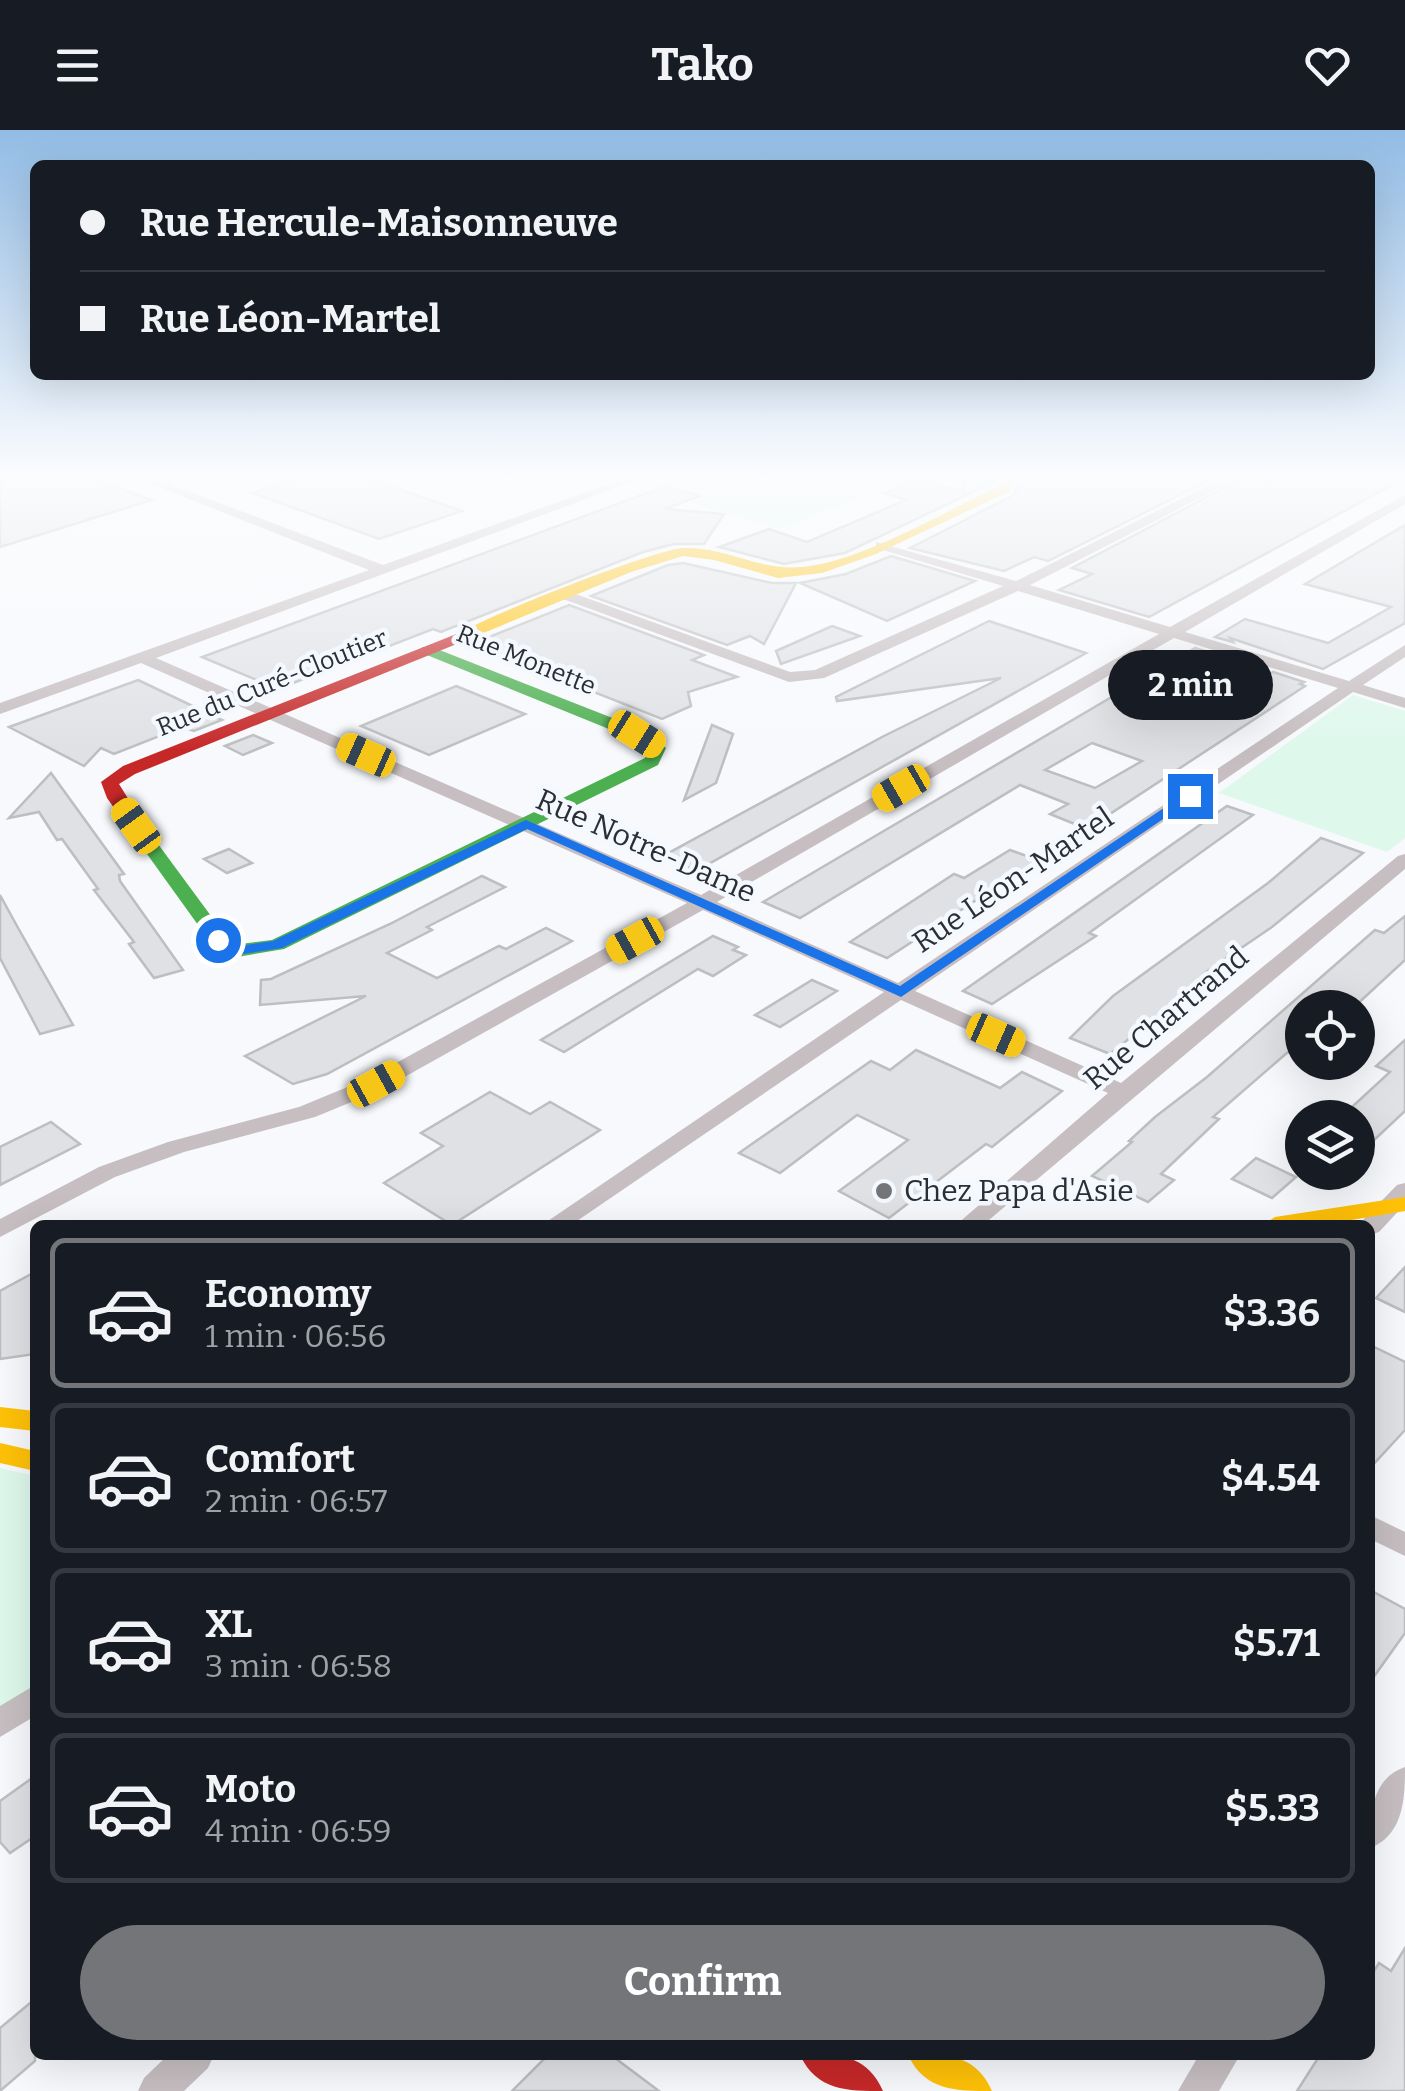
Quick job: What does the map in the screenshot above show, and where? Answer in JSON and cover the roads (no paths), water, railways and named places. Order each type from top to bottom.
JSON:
[{"type":"street","points":[[373,567],[382,570]]},
{"type":"street","points":[[0,709],[392,567]]},
{"type":"street","name":"Rue du Curé-Cloutier","points":[[526,824],[277,945],[237,951],[218,940],[116,798],[110,782],[129,770],[638,567]]},
{"type":"street","name":"Rue du Curé-Cloutier","points":[[753,567],[791,574],[829,567]]},
{"type":"street","points":[[951,567],[1405,703]]},
{"type":"street","points":[[568,596],[789,677],[803,678],[830,671],[1053,567]]},
{"type":"street","points":[[0,1230],[108,1172],[176,1147],[307,1112],[376,1084],[700,904],[1286,567]]},
{"type":"street","name":"Rue Monette","points":[[427,650],[637,734],[658,748],[652,761],[526,824]]},
{"type":"street","name":"Rue Léon-Martel","points":[[561,1220],[1405,650]]},
{"type":"street","name":"Rue Notre-Dame","points":[[142,658],[526,824],[1122,1092]]},
{"type":"street","name":"Rue Chartrand","points":[[974,1220],[1122,1092],[1405,860]]},
{"type":"street","points":[[1300,1220],[1400,1200]]},
{"type":"street","points":[[1375,1222],[1400,1200]]},
{"type":"street","points":[[0,1417],[30,1420]]},
{"type":"street","points":[[0,1452],[30,1461]]},
{"type":"street","points":[[1375,1529],[1405,1545]]},
{"type":"street","points":[[0,1724],[30,1702]]},
{"type":"street","points":[[1375,1825],[1405,1780]]},
{"type":"street","points":[[157,2091],[190,2060]]},
{"type":"street","points":[[825,2060],[864,2091]]},
{"type":"street","points":[[933,2060],[973,2091]]},
{"type":"street","points":[[1197,2091],[1218,2060]]},
{"type":"place","name":"Chez Papa d'Asie","points":[[884,1191]]}]
